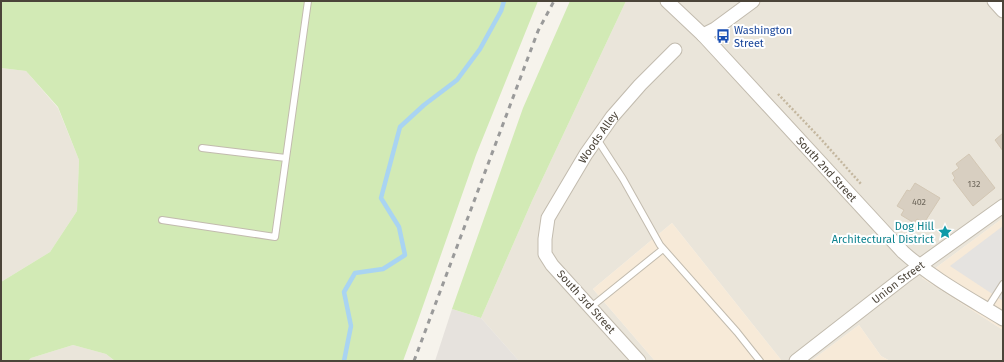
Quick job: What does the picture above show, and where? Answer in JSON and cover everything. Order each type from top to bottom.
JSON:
[{"type":"street","name":"South 2nd Street","points":[[667,1],[703,35],[903,252],[937,279],[1003,319]]},
{"type":"street","points":[[703,35],[715,29],[753,1]]},
{"type":"street","points":[[994,1],[1003,11]]},
{"type":"street","name":"Woods Alley","points":[[545,239],[548,218],[612,117],[640,84],[675,50]]},
{"type":"street","name":"Union Street","points":[[796,361],[1003,206]]},
{"type":"street","name":"South 3rd Street","points":[[545,239],[545,254],[552,265],[639,361]]},
{"type":"lane","points":[[162,220],[275,237],[308,1]]},
{"type":"lane","points":[[597,139],[623,179],[663,249],[737,332],[760,361]]},
{"type":"lane","points":[[202,148],[286,158]]},
{"type":"lane","points":[[590,307],[663,249]]},
{"type":"lane","points":[[987,309],[1003,284]]},
{"type":"path","points":[[777,93],[861,184]]},
{"type":"shaded area","points":[[626,1],[1003,1],[1003,218],[922,278],[1003,330],[1003,361],[890,361],[881,356],[859,325],[811,361],[782,361],[672,223],[593,289],[655,361],[519,361],[481,318],[532,201]]},
{"type":"shaded area","points":[[1,68],[26,71],[58,108],[79,160],[77,211],[50,252],[1,282]]},
{"type":"shaded area","points":[[1003,218],[1003,330],[922,278]]},
{"type":"shaded area","points":[[672,223],[782,361],[655,361],[593,289]]},
{"type":"shaded area","points":[[1003,226],[1003,301],[950,266]]},
{"type":"shaded area","points":[[452,309],[481,318],[519,361],[435,361]]},
{"type":"shaded area","points":[[859,325],[881,356],[890,361],[811,361]]},
{"type":"shaded area","points":[[73,345],[106,354],[115,361],[28,361],[31,358]]},
{"type":"green space","points":[[1,1],[538,1],[476,155],[403,361],[115,361],[106,354],[73,345],[31,358],[28,361],[1,361],[1,282],[50,252],[77,211],[79,160],[58,107],[26,71],[1,68]]},
{"type":"green space","points":[[570,1],[626,1],[532,201],[481,318],[452,309],[523,108]]},
{"type":"building","points":[[1003,133],[1003,151],[995,140]]},
{"type":"building","points":[[969,154],[995,188],[973,206],[953,180],[955,178],[952,173],[959,168],[956,164]]},
{"type":"building","points":[[915,183],[940,198],[924,223],[917,219],[914,223],[901,215],[904,210],[897,206],[907,190],[910,191]]},
{"type":"waterway","points":[[344,361],[351,326],[344,292],[355,273],[383,269],[405,255],[399,227],[381,198],[400,127],[424,105],[457,80],[480,49],[501,11],[504,1]]},
{"type":"railway","points":[[414,361],[538,31],[554,1]]},
{"type":"place","name":"Washington Street","points":[[723,36]]},
{"type":"place","name":"Dog Hill Architectural District","points":[[945,232]]}]
